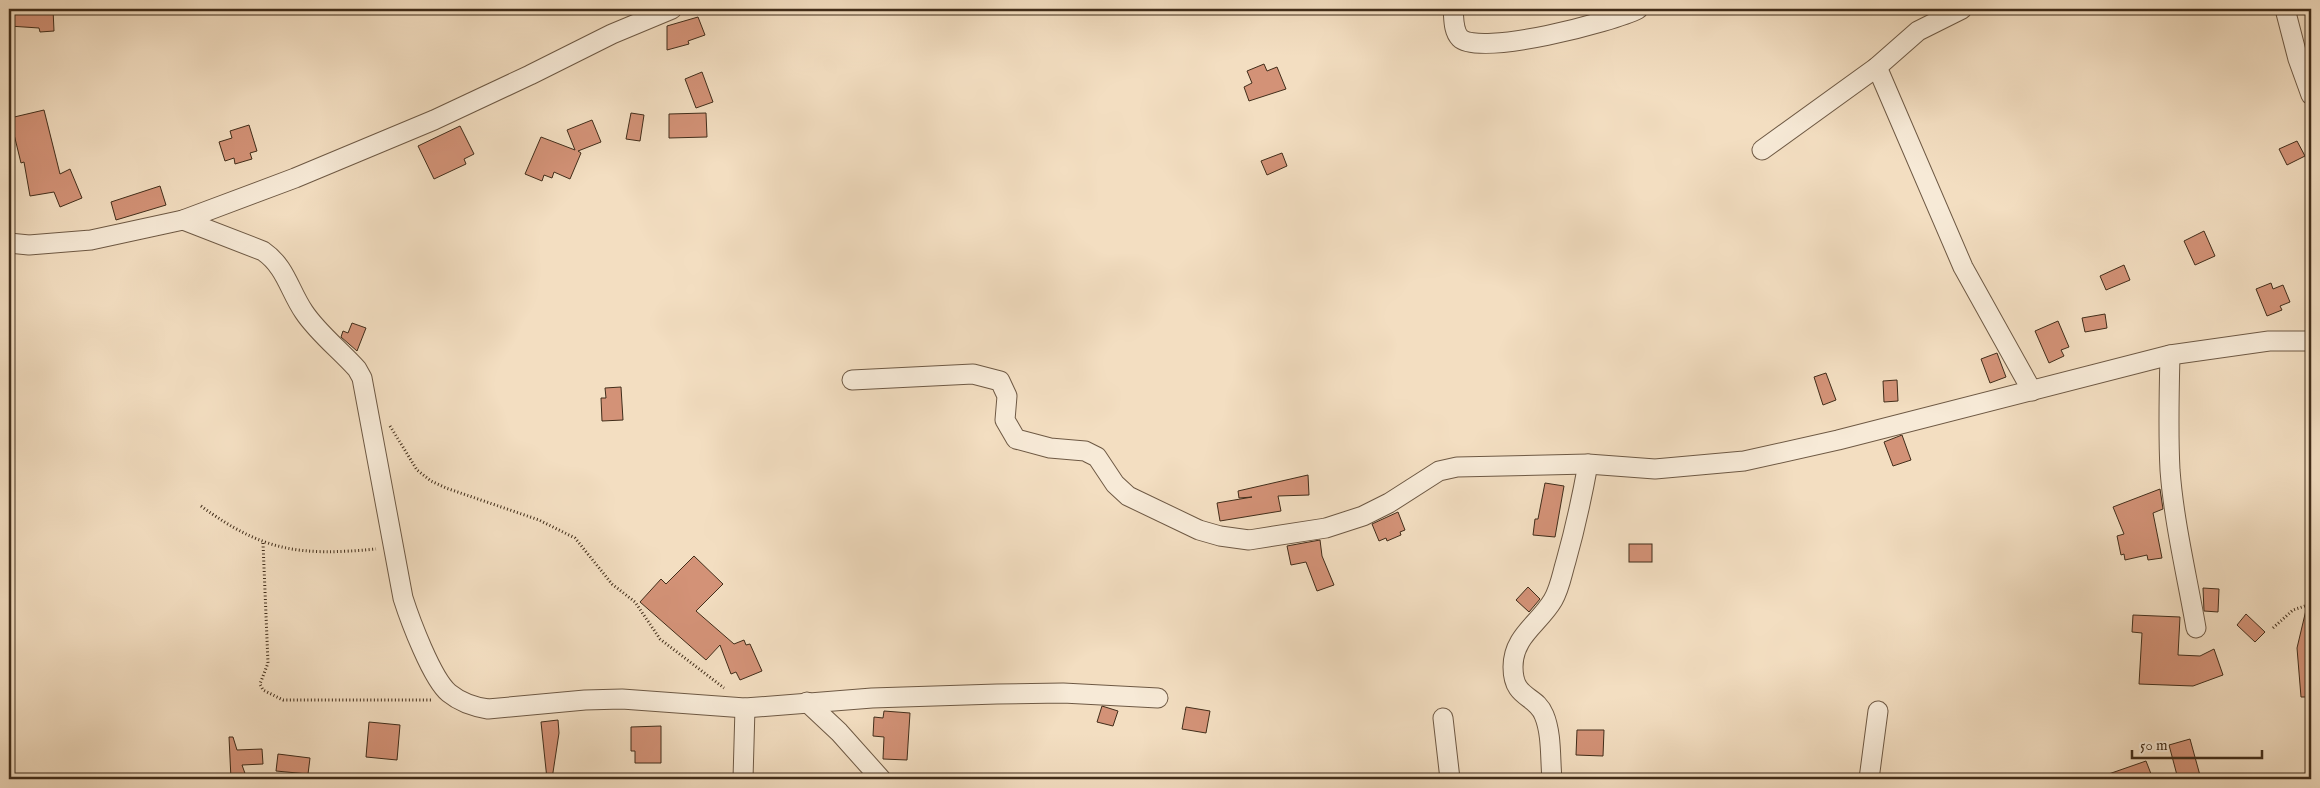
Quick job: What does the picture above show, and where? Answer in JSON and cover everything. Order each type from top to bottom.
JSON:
[{"type":"street","points":[[9,243],[29,245],[91,240],[184,220],[296,178],[434,120],[612,34],[672,9]]},
{"type":"street","points":[[1453,9],[1456,31],[1461,39],[1473,44],[1548,36],[1598,24],[1638,9]]},
{"type":"street","points":[[1762,150],[1877,67],[1918,32],[1962,9]]},
{"type":"street","points":[[2285,9],[2298,59],[2311,95]]},
{"type":"street","points":[[1877,67],[1963,267],[2032,390]]},
{"type":"street","points":[[184,220],[264,250],[275,259],[286,276],[303,311],[357,370],[362,378],[403,598],[414,632],[444,686],[448,692],[460,700],[488,709],[585,700],[622,699],[745,708],[807,702],[1007,694],[1062,693],[1158,698]]},
{"type":"street","points":[[852,380],[973,374],[1000,380],[1007,396],[1004,420],[1016,439],[1050,448],[1085,451],[1097,457],[1115,484],[1128,496],[1200,530],[1220,536],[1249,540],[1326,528],[1363,516],[1389,503],[1439,471],[1457,467],[1588,464],[1655,469],[1744,461],[1838,440],[2170,355],[2269,341],[2311,341]]},
{"type":"street","points":[[2170,355],[2168,421],[2170,471],[2175,517],[2196,628]]},
{"type":"street","points":[[1552,779],[1544,714],[1517,687],[1513,679],[1513,664],[1519,640],[1539,619],[1553,600],[1559,585],[1580,509],[1588,464]]},
{"type":"street","points":[[807,702],[839,732],[881,779]]},
{"type":"street","points":[[743,779],[745,708]]},
{"type":"street","points":[[1868,779],[1878,711]]},
{"type":"street","points":[[1443,718],[1450,779]]},
{"type":"path","points":[[386,419],[417,470],[432,481],[446,488],[539,520],[575,538],[612,584],[635,602],[660,639],[712,678],[745,708]]},
{"type":"path","points":[[201,506],[227,525],[263,543],[298,552],[343,552],[394,548]]},
{"type":"path","points":[[263,543],[268,663],[260,684],[263,690],[283,700],[460,700]]},
{"type":"path","points":[[2273,628],[2293,610],[2311,604]]},
{"type":"building","points":[[9,9],[53,9],[54,31],[40,32],[39,28],[9,26]]},
{"type":"building","points":[[698,17],[705,35],[688,41],[689,44],[667,50],[667,26]]},
{"type":"building","points":[[1264,64],[1267,71],[1277,67],[1286,89],[1249,101],[1244,87],[1252,83],[1247,71]]},
{"type":"building","points":[[702,72],[713,102],[696,108],[685,79]]},
{"type":"building","points":[[44,110],[60,174],[70,169],[82,198],[60,207],[54,192],[30,196],[24,162],[21,163],[10,118]]},
{"type":"building","points":[[631,113],[644,115],[640,141],[626,139]]},
{"type":"building","points":[[706,113],[707,137],[669,138],[669,114]]},
{"type":"building","points":[[592,120],[601,142],[578,151],[581,153],[570,179],[554,172],[552,178],[544,175],[542,181],[525,174],[541,137],[575,150],[567,130]]},
{"type":"building","points":[[249,125],[257,151],[250,153],[252,159],[235,164],[234,158],[225,161],[219,142],[232,138],[230,131]]},
{"type":"building","points":[[460,126],[474,154],[464,159],[466,164],[434,179],[418,146]]},
{"type":"building","points":[[2297,141],[2305,156],[2287,165],[2279,149]]},
{"type":"building","points":[[1282,153],[1287,166],[1267,175],[1261,161]]},
{"type":"building","points":[[160,186],[166,205],[116,220],[111,202]]},
{"type":"building","points":[[2204,231],[2215,256],[2195,265],[2184,241]]},
{"type":"building","points":[[2124,265],[2130,280],[2106,290],[2100,276]]},
{"type":"building","points":[[2271,283],[2273,289],[2283,285],[2290,302],[2280,306],[2282,310],[2267,316],[2256,289]]},
{"type":"building","points":[[2105,314],[2107,328],[2085,332],[2082,318]]},
{"type":"building","points":[[2058,321],[2069,347],[2061,350],[2064,356],[2049,363],[2035,331]]},
{"type":"building","points":[[352,323],[366,328],[357,351],[341,337],[343,331],[348,333]]},
{"type":"building","points":[[1997,353],[2006,377],[1990,383],[1981,359]]},
{"type":"building","points":[[1826,373],[1836,400],[1823,405],[1814,377]]},
{"type":"building","points":[[1897,380],[1898,401],[1884,402],[1883,381]]},
{"type":"building","points":[[621,387],[623,420],[602,421],[601,398],[606,398],[605,388]]},
{"type":"building","points":[[1902,435],[1911,460],[1893,466],[1884,442]]},
{"type":"building","points":[[1308,475],[1309,495],[1278,496],[1281,511],[1220,521],[1217,503],[1252,497],[1239,498],[1238,491]]},
{"type":"building","points":[[1545,483],[1564,486],[1555,537],[1533,535],[1535,519],[1538,519]]},
{"type":"building","points":[[2160,489],[2163,509],[2153,513],[2162,558],[2148,560],[2147,555],[2125,560],[2124,554],[2121,555],[2117,536],[2124,534],[2113,507]]},
{"type":"building","points":[[1398,512],[1405,530],[1400,532],[1401,535],[1387,541],[1386,538],[1379,541],[1372,524]]},
{"type":"building","points":[[1320,540],[1322,556],[1334,585],[1317,591],[1306,562],[1291,565],[1287,546]]},
{"type":"building","points":[[1629,544],[1652,544],[1652,562],[1629,562]]},
{"type":"building","points":[[694,556],[723,584],[696,611],[734,644],[744,640],[746,645],[750,644],[762,671],[740,680],[736,672],[731,674],[720,645],[706,660],[640,602],[661,579],[666,584]]},
{"type":"building","points":[[1528,587],[1540,599],[1529,612],[1516,600]]},
{"type":"building","points":[[2203,588],[2219,589],[2218,612],[2204,611]]},
{"type":"building","points":[[2306,610],[2311,610],[2311,697],[2301,697],[2297,648]]},
{"type":"building","points":[[2246,614],[2265,632],[2255,642],[2237,625]]},
{"type":"building","points":[[2133,615],[2180,617],[2178,655],[2200,656],[2214,649],[2223,675],[2193,686],[2139,684],[2142,633],[2132,632]]},
{"type":"building","points":[[1102,706],[1118,711],[1113,726],[1097,722]]},
{"type":"building","points":[[1186,707],[1210,711],[1206,733],[1182,729]]},
{"type":"building","points":[[884,711],[910,713],[907,760],[883,759],[884,737],[873,736],[874,717],[883,718]]},
{"type":"building","points":[[558,720],[559,733],[552,779],[547,779],[541,722]]},
{"type":"building","points":[[369,722],[400,725],[397,760],[366,757]]},
{"type":"building","points":[[661,726],[661,763],[635,763],[635,751],[631,751],[631,727]]},
{"type":"building","points":[[1577,730],[1604,730],[1603,756],[1576,755]]},
{"type":"building","points":[[229,737],[233,737],[237,750],[262,749],[263,764],[242,765],[247,779],[231,779]]},
{"type":"building","points":[[2190,739],[2201,779],[2178,779],[2169,745]]},
{"type":"building","points":[[278,754],[310,758],[308,774],[276,771]]},
{"type":"building","points":[[2146,761],[2153,779],[2100,779],[2100,777]]}]
